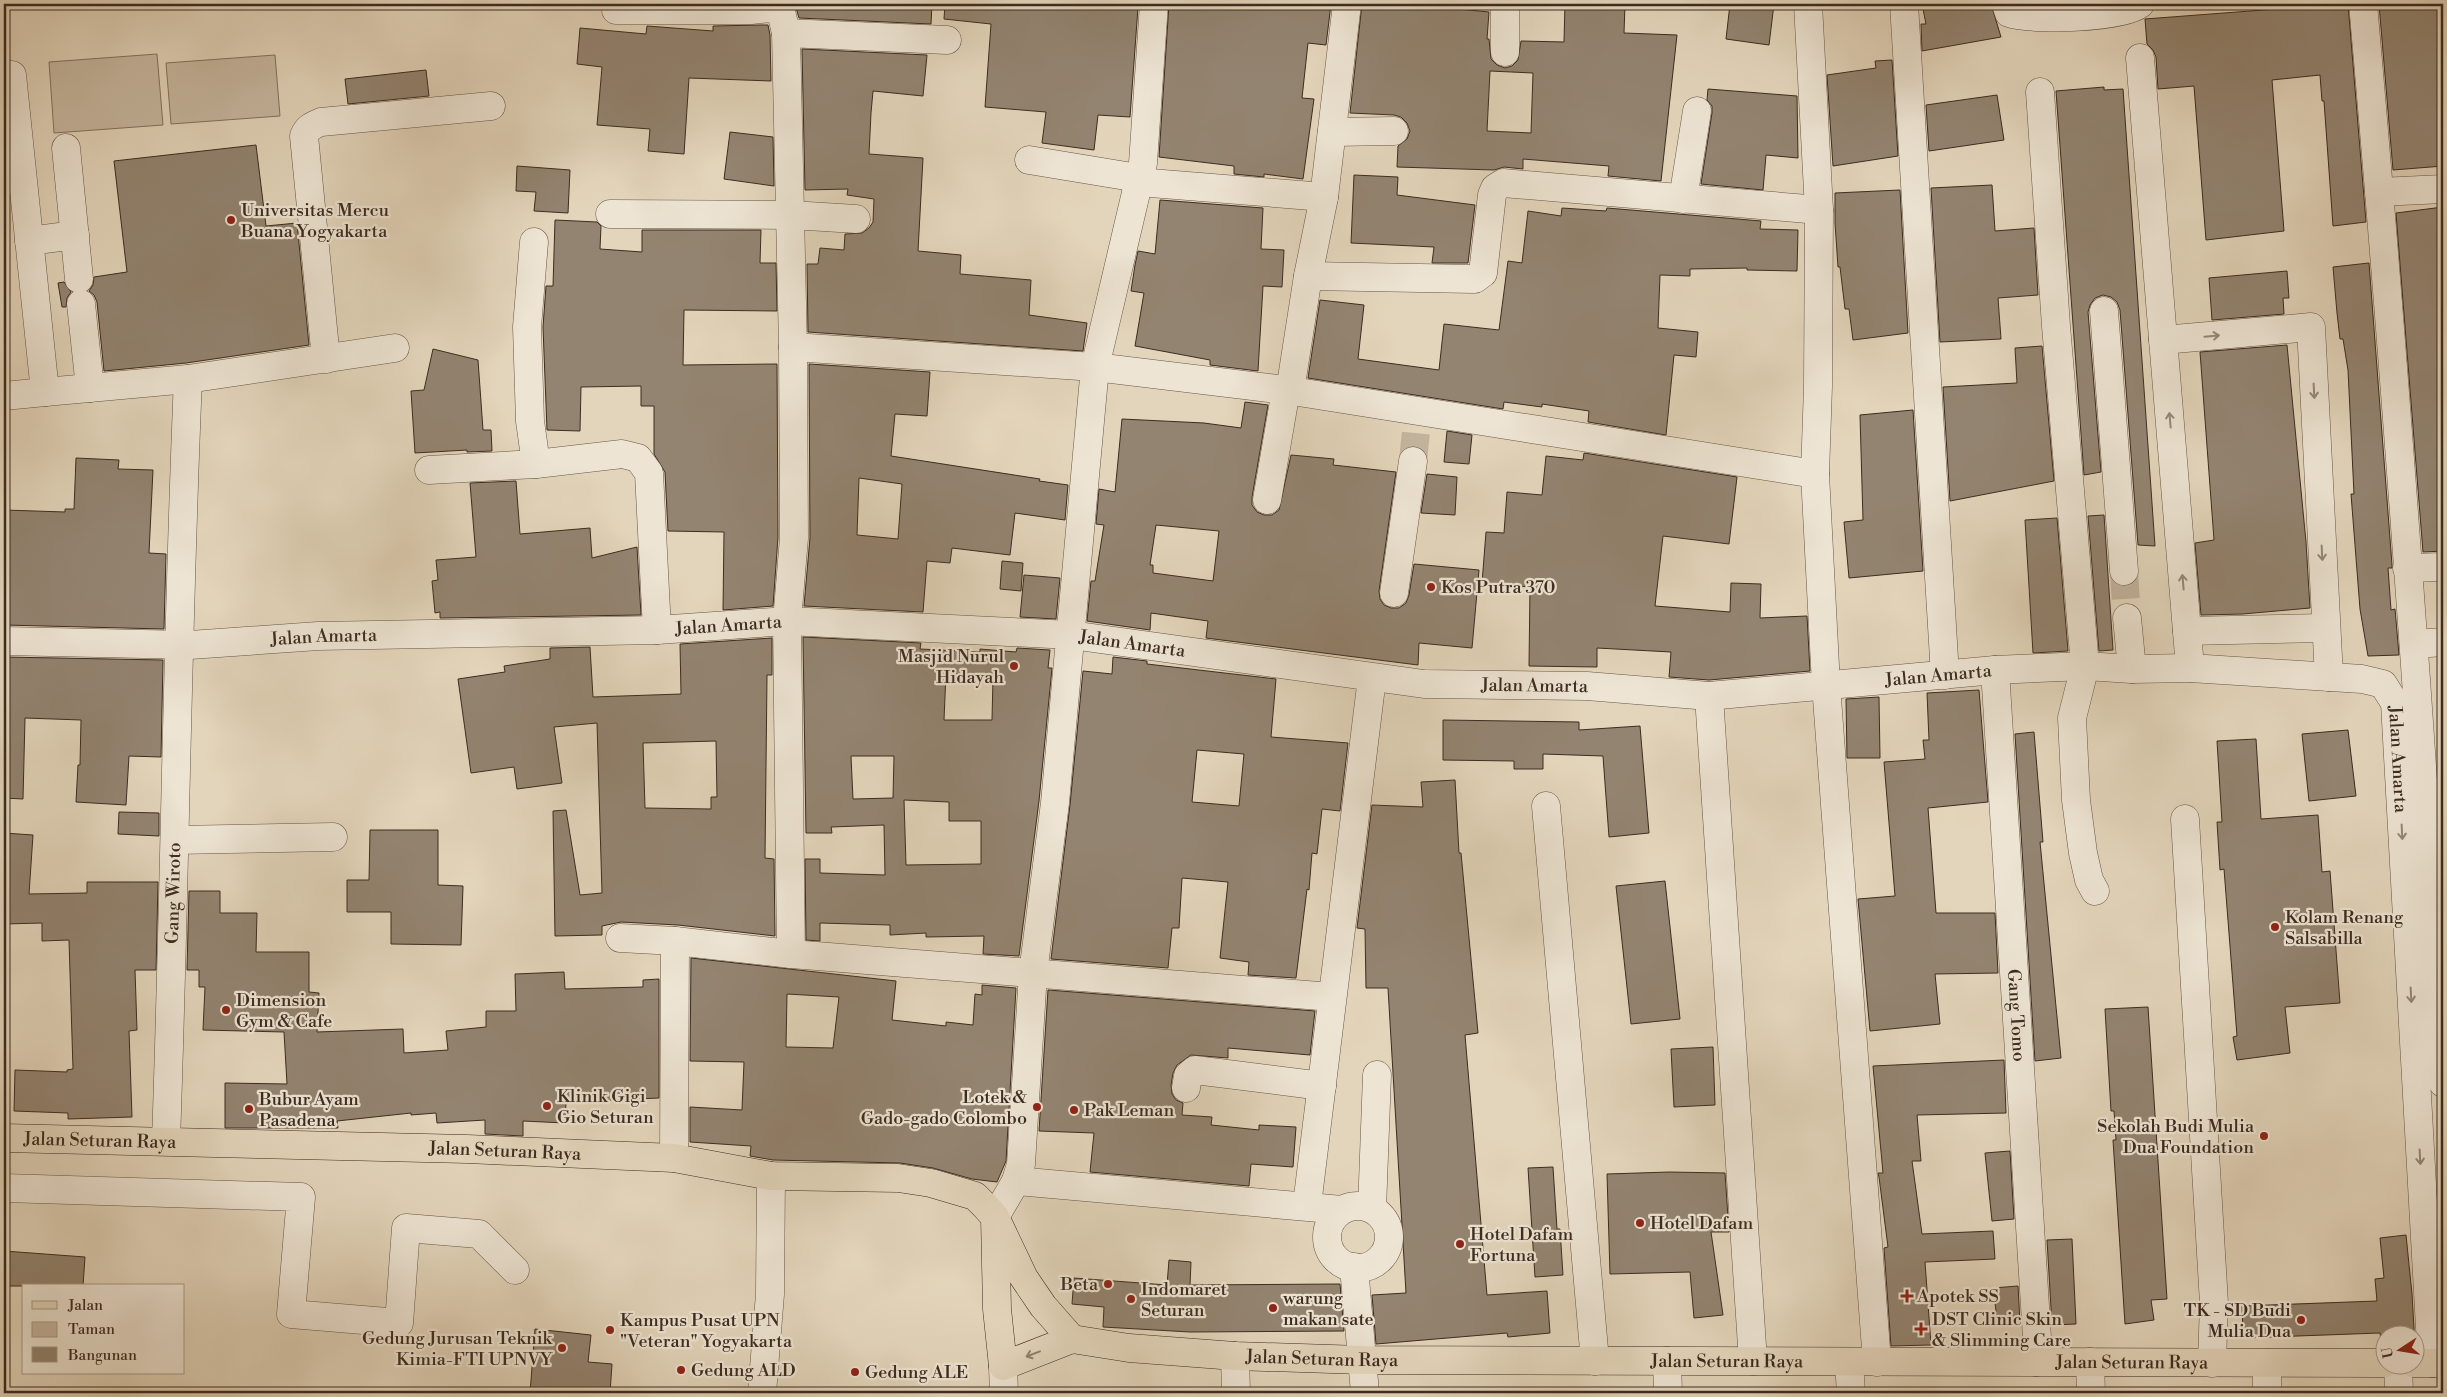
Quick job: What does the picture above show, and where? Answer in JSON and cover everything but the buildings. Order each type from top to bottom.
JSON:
[{"type":"main road","name":"Jalan Seturan Raya","points":[[4,1138],[467,1149],[674,1158],[771,1176],[898,1178],[931,1183],[975,1196],[995,1217],[1024,1278],[1072,1339],[1130,1348],[1235,1356],[1362,1360],[2374,1363]]},
{"type":"main road","points":[[995,1217],[997,1309],[1003,1366],[1072,1339]]},
{"type":"street","points":[[995,1217],[1016,1181],[1021,1164],[1033,972],[1055,803],[1095,367],[1143,163],[1154,4]]},
{"type":"street","points":[[1267,500],[1324,197],[1347,4]]},
{"type":"street","points":[[1505,4],[1505,52]]},
{"type":"street","points":[[1808,4],[1819,210],[1818,386],[1815,474],[1826,686],[1877,1362]]},
{"type":"street","points":[[1904,4],[1945,675]]},
{"type":"street","points":[[2006,4],[2009,13],[2027,17],[2094,16],[2140,4]]},
{"type":"street","points":[[2363,4],[2380,192],[2407,568],[2415,644],[2443,1083]]},
{"type":"street","points":[[616,10],[752,10],[947,40]]},
{"type":"street","points":[[782,15],[791,215],[793,347],[794,538],[787,621],[791,954]]},
{"type":"street","points":[[2140,58],[2190,668]]},
{"type":"street","points":[[12,75],[45,392]]},
{"type":"street","points":[[2040,92],[2056,326],[2084,666],[2072,718],[2076,800],[2087,871],[2095,891]]},
{"type":"street","points":[[326,359],[304,136],[306,131],[312,125],[321,122],[491,106]]},
{"type":"street","points":[[1683,199],[1697,112]]},
{"type":"street","points":[[1332,132],[1394,131]]},
{"type":"street","points":[[66,148],[90,388]]},
{"type":"street","points":[[1029,160],[1126,176],[1138,182],[1324,197]]},
{"type":"street","points":[[1308,276],[1474,279],[1483,273],[1494,188],[1503,183],[1819,210]]},
{"type":"street","points":[[2380,192],[2443,189]]},
{"type":"street","points":[[610,214],[791,215],[856,219]]},
{"type":"street","points":[[29,241],[74,236]]},
{"type":"street","points":[[534,242],[527,327],[530,421],[536,464]]},
{"type":"street","points":[[2104,311],[2124,571]]},
{"type":"street","points":[[2163,340],[2311,327],[2330,677]]},
{"type":"street","points":[[793,347],[1095,367],[1288,390],[1815,474]]},
{"type":"street","points":[[4,396],[188,379],[395,348]]},
{"type":"street","name":"Gang Wiroto","points":[[166,1141],[175,840],[178,645],[188,379]]},
{"type":"street","points":[[429,470],[536,464],[622,454],[638,458],[649,473],[657,630]]},
{"type":"street","points":[[1394,593],[1413,460]]},
{"type":"street","points":[[2407,568],[2443,567]]},
{"type":"street","points":[[2128,618],[2132,669]]},
{"type":"street","name":"Jalan Amarta","points":[[4,641],[178,645],[318,636],[657,630],[787,621],[1071,635],[1424,684],[1587,686],[1709,696],[1995,670],[2084,666],[2132,669],[2190,668],[2362,679],[2383,684],[2395,703],[2430,1363]]},
{"type":"street","points":[[2188,631],[2326,628]]},
{"type":"street","points":[[2415,644],[2443,642]]},
{"type":"street","name":"Gang Tomo","points":[[1995,670],[2036,1362]]},
{"type":"street","points":[[1307,1205],[1372,678]]},
{"type":"street","points":[[1709,696],[1753,1361]]},
{"type":"street","points":[[1546,806],[1595,1361]]},
{"type":"street","points":[[2185,819],[2214,1303],[2212,1363]]},
{"type":"street","points":[[175,840],[333,837]]},
{"type":"street","points":[[620,938],[675,941],[791,954],[1332,997]]},
{"type":"street","points":[[674,1158],[675,941]]},
{"type":"street","points":[[1186,1088],[1188,1076],[1196,1070],[1322,1086]]},
{"type":"street","points":[[1372,1210],[1377,1075]]},
{"type":"street","points":[[762,1393],[770,1294],[769,1206],[771,1176]]},
{"type":"street","points":[[1016,1181],[1307,1205],[1342,1210]]},
{"type":"street","points":[[4,1188],[301,1197],[291,1314],[399,1323],[406,1228],[479,1234],[515,1270]]},
{"type":"street","points":[[1352,1206],[1362,1206],[1381,1216],[1386,1225],[1387,1246],[1382,1256],[1374,1263],[1364,1267],[1354,1267],[1337,1259],[1328,1243],[1330,1224],[1342,1210],[1352,1206]]},
{"type":"street","points":[[1354,1267],[1365,1393]]},
{"type":"street","points":[[1235,1356],[1236,1393]]},
{"type":"street","points":[[1667,1361],[1668,1393]]},
{"type":"street","points":[[1849,1362],[1851,1393]]},
{"type":"street","points":[[2090,1362],[2091,1393]]},
{"type":"street","points":[[2267,1363],[2267,1393]]},
{"type":"street","points":[[1003,1366],[1004,1393]]},
{"type":"street","points":[[2398,1374],[2399,1393]]},
{"type":"green space","points":[[157,54],[163,125],[54,133],[49,62]]},
{"type":"green space","points":[[275,55],[280,116],[171,124],[166,63]]},
{"type":"tunnel","points":[[1413,461],[1418,411]]},
{"type":"tunnel","points":[[2124,571],[2127,618]]},
{"type":"place","name":"Universitas Mercu Buana Yogyakarta","points":[[231,220]]},
{"type":"place","name":"Kos Putra 370","points":[[1431,587]]},
{"type":"place","name":"Masjid Nurul Hidayah","points":[[1014,666]]},
{"type":"place","name":"Kolam Renang Salsabilla","points":[[2275,927]]},
{"type":"place","name":"Dimension Gym & Cafe","points":[[226,1010]]},
{"type":"place","name":"Klinik Gigi Gio Seturan","points":[[547,1106]]},
{"type":"place","name":"Lotek & Gado-gado Colombo","points":[[1037,1107]]},
{"type":"place","name":"Bubur Ayam Pasadena","points":[[249,1109]]},
{"type":"place","name":"Pak Leman","points":[[1074,1110]]},
{"type":"place","name":"Sekolah Budi Mulia Dua Foundation","points":[[2264,1136]]},
{"type":"place","name":"Hotel Dafam","points":[[1640,1223]]},
{"type":"place","name":"Hotel Dafam Fortuna","points":[[1460,1244]]},
{"type":"place","name":"Beta","points":[[1108,1284]]},
{"type":"place","name":"Apotek SS","points":[[1907,1296]]},
{"type":"place","name":"Indomaret Seturan","points":[[1131,1299]]},
{"type":"place","name":"warung makan sate","points":[[1273,1308]]},
{"type":"place","name":"TK - SD Budi Mulia Dua","points":[[2301,1320]]},
{"type":"place","name":"DST Clinic Skin & Slimming Care","points":[[1921,1329]]},
{"type":"place","name":"Kampus Pusat UPN \"Veteran\" Yogyakarta","points":[[610,1330]]},
{"type":"place","name":"Gedung Jurusan Teknik Kimia-FTI UPNVY","points":[[562,1348]]},
{"type":"place","name":"Gedung ALD","points":[[681,1370]]},
{"type":"place","name":"Gedung ALE","points":[[855,1372]]}]
